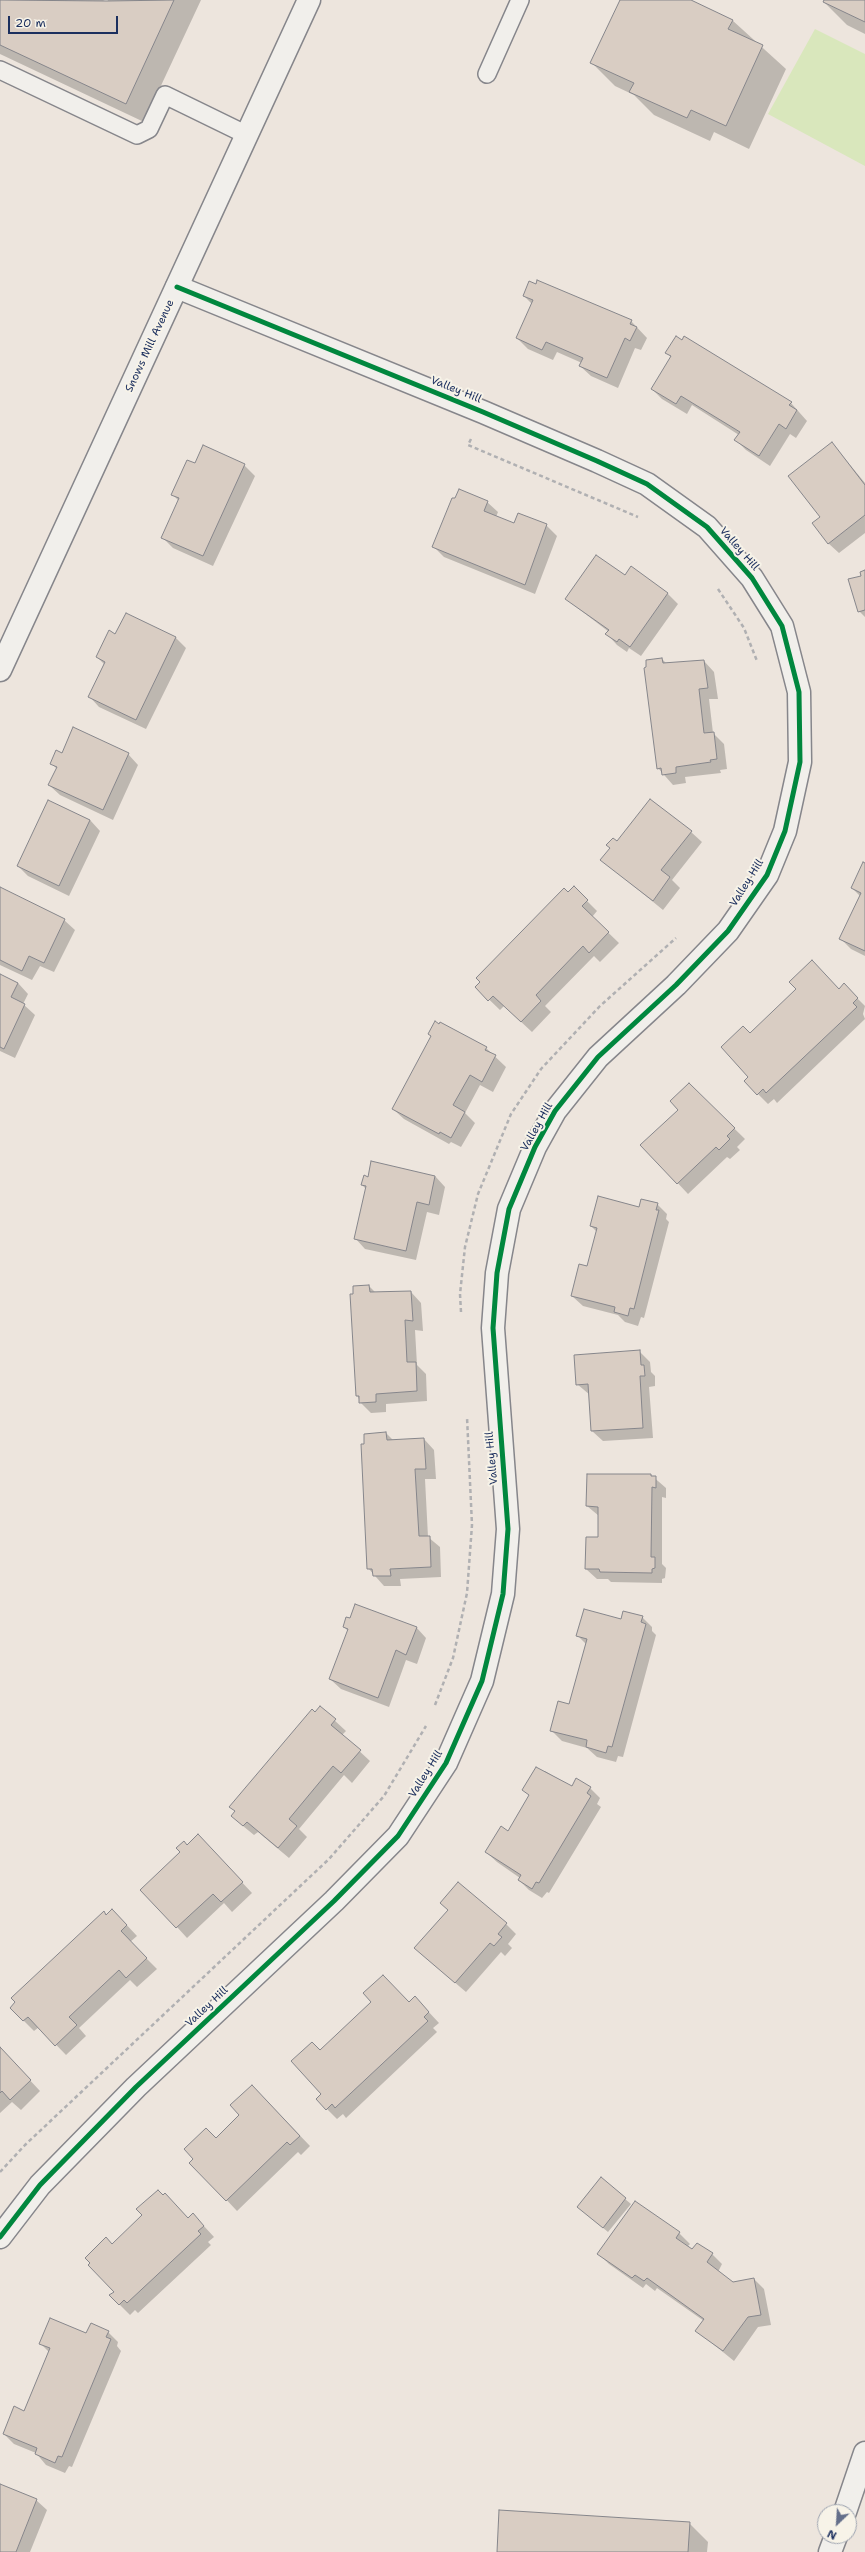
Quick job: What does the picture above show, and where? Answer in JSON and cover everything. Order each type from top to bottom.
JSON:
[{"type":"street","name":"Snows Mill Avenue","points":[[0,670],[309,0]]},
{"type":"street","name":"Valley Hill","points":[[0,2237],[40,2185],[136,2087],[334,1901],[398,1836],[446,1763],[482,1681],[503,1594],[508,1528],[493,1328],[497,1273],[509,1209],[535,1147],[555,1111],[598,1058],[676,985],[728,931],[767,875],[785,831],[800,762],[799,692],[782,626],[752,578],[707,527],[647,484],[597,461],[483,412],[177,287]]},
{"type":"street","points":[[848,2504],[865,2453]]},
{"type":"lane","points":[[487,74],[520,0]]},
{"type":"lane","points":[[0,70],[137,135],[148,129],[165,95],[247,135]]},
{"type":"green space","points":[[815,29],[865,54],[865,166],[768,114]]},
{"type":"building","points":[[0,0],[174,0],[126,104],[0,45]]},
{"type":"building","points":[[620,0],[691,0],[733,20],[728,29],[763,45],[726,126],[691,110],[687,118],[629,92],[634,83],[590,63]]},
{"type":"building","points":[[824,0],[865,0],[865,22],[823,2]]},
{"type":"building","points":[[537,280],[632,320],[630,324],[637,327],[630,341],[625,338],[607,378],[579,366],[583,358],[546,342],[542,350],[516,338],[533,300],[523,296],[529,281],[536,284]]},
{"type":"building","points":[[676,336],[682,340],[684,336],[792,402],[789,405],[797,410],[786,429],[779,424],[759,456],[734,440],[740,432],[681,396],[676,404],[651,389],[671,356],[665,353]]},
{"type":"building","points":[[832,442],[865,485],[865,515],[828,544],[812,523],[820,517],[788,476]]},
{"type":"building","points":[[203,445],[245,464],[203,556],[161,538],[179,498],[171,495],[187,460],[195,463]]},
{"type":"building","points":[[459,489],[488,501],[484,511],[514,523],[518,513],[547,524],[525,585],[432,547],[452,498],[455,498]]},
{"type":"building","points":[[596,555],[625,575],[631,566],[668,593],[630,647],[619,639],[617,642],[605,634],[609,630],[565,599]]},
{"type":"building","points":[[865,570],[865,610],[858,612],[848,579],[861,576],[860,572]]},
{"type":"building","points":[[126,613],[176,637],[136,720],[88,697],[105,662],[96,657],[109,630],[115,634]]},
{"type":"building","points":[[662,658],[663,663],[704,660],[708,688],[699,689],[704,733],[714,732],[717,759],[710,760],[711,762],[676,767],[676,773],[662,775],[661,768],[657,769],[644,668],[646,667],[646,660]]},
{"type":"building","points":[[73,727],[129,753],[103,810],[48,785],[57,767],[50,764],[56,750],[62,753]]},
{"type":"building","points":[[650,799],[692,831],[661,870],[670,877],[653,901],[600,860],[610,848],[606,845],[613,838],[617,841]]},
{"type":"building","points":[[48,800],[90,820],[59,886],[17,866]]},
{"type":"building","points":[[863,862],[865,863],[865,951],[839,939],[861,893],[851,888]]},
{"type":"building","points":[[574,886],[588,900],[582,906],[609,932],[589,953],[583,946],[536,995],[541,1001],[521,1022],[493,996],[488,1001],[475,987],[480,982],[476,978],[564,888],[568,892]]},
{"type":"building","points":[[0,887],[65,919],[44,963],[29,956],[22,971],[0,960]]},
{"type":"building","points":[[812,960],[839,989],[844,983],[858,998],[853,1003],[857,1007],[766,1093],[763,1089],[757,1095],[744,1081],[748,1077],[721,1047],[743,1026],[750,1033],[796,989],[789,982]]},
{"type":"building","points":[[0,974],[18,983],[11,997],[25,1004],[4,1049],[0,1047]]},
{"type":"building","points":[[435,1021],[439,1024],[440,1022],[487,1047],[485,1050],[496,1055],[482,1082],[470,1075],[453,1105],[465,1112],[451,1138],[440,1132],[439,1134],[392,1109],[431,1036],[428,1034]]},
{"type":"building","points":[[689,1083],[735,1128],[727,1136],[730,1139],[719,1150],[716,1147],[677,1184],[640,1145],[678,1110],[670,1101]]},
{"type":"building","points":[[371,1161],[435,1176],[429,1205],[417,1202],[406,1251],[354,1239],[366,1186],[361,1185],[364,1175],[368,1177]]},
{"type":"building","points":[[598,1196],[639,1207],[641,1199],[658,1203],[656,1210],[659,1210],[634,1309],[630,1308],[628,1316],[614,1312],[615,1307],[571,1296],[579,1264],[587,1266],[597,1228],[590,1226]]},
{"type":"building","points":[[369,1285],[370,1292],[411,1291],[413,1321],[405,1320],[407,1362],[416,1362],[417,1391],[376,1394],[376,1402],[359,1403],[359,1396],[356,1396],[350,1294],[353,1294],[353,1286]]},
{"type":"building","points":[[640,1350],[641,1365],[644,1365],[645,1376],[640,1376],[643,1428],[591,1431],[588,1384],[576,1385],[574,1355]]},
{"type":"building","points":[[386,1432],[387,1440],[424,1438],[426,1469],[415,1469],[419,1536],[430,1536],[431,1567],[390,1569],[391,1576],[373,1576],[372,1569],[367,1569],[361,1444],[364,1444],[364,1434]]},
{"type":"building","points":[[587,1474],[651,1474],[651,1476],[656,1476],[656,1488],[652,1487],[651,1557],[655,1557],[655,1568],[652,1569],[652,1573],[600,1572],[599,1569],[585,1569],[586,1537],[598,1537],[598,1507],[586,1506]]},
{"type":"building","points":[[355,1604],[417,1627],[406,1655],[396,1650],[378,1698],[329,1679],[348,1629],[343,1627],[346,1617],[350,1618]]},
{"type":"building","points":[[584,1609],[621,1619],[623,1611],[643,1616],[641,1622],[646,1624],[612,1747],[608,1746],[606,1753],[586,1747],[587,1740],[550,1731],[558,1701],[569,1704],[587,1639],[576,1636]]},
{"type":"building","points":[[320,1706],[336,1719],[331,1725],[361,1750],[341,1773],[333,1766],[289,1819],[297,1826],[278,1848],[247,1822],[243,1826],[231,1816],[235,1811],[229,1807],[312,1709],[315,1712]]},
{"type":"building","points":[[536,1767],[572,1786],[576,1778],[591,1787],[587,1793],[591,1796],[539,1883],[536,1882],[532,1889],[518,1880],[521,1875],[485,1852],[501,1826],[508,1831],[529,1795],[522,1790]]},
{"type":"building","points":[[198,1834],[243,1882],[221,1902],[213,1894],[176,1928],[140,1890],[180,1852],[176,1848],[184,1841],[187,1845]]},
{"type":"building","points":[[458,1882],[507,1923],[498,1934],[502,1937],[494,1946],[490,1943],[455,1983],[414,1948],[448,1910],[440,1903]]},
{"type":"building","points":[[112,1909],[127,1925],[121,1931],[147,1958],[126,1978],[119,1970],[69,2017],[77,2025],[55,2046],[28,2017],[23,2021],[10,2008],[15,2002],[11,1998],[104,1911],[106,1915]]},
{"type":"building","points":[[383,1975],[409,2002],[415,1996],[429,2012],[424,2017],[428,2021],[335,2108],[332,2104],[326,2110],[316,2099],[321,2094],[291,2061],[312,2042],[320,2050],[371,2002],[363,1993]]},
{"type":"building","points":[[0,2047],[31,2080],[10,2100],[2,2091],[0,2093]]},
{"type":"building","points":[[252,2085],[300,2136],[290,2145],[287,2142],[226,2201],[189,2163],[193,2159],[184,2149],[206,2128],[216,2138],[239,2115],[230,2105]]},
{"type":"building","points":[[601,2177],[626,2198],[603,2228],[577,2207]]},
{"type":"building","points":[[158,2190],[163,2195],[165,2193],[188,2218],[193,2213],[204,2226],[198,2231],[201,2234],[127,2303],[124,2300],[119,2305],[109,2295],[114,2292],[88,2265],[90,2263],[85,2258],[106,2237],[112,2244],[142,2215],[136,2209]]},
{"type":"building","points":[[635,2201],[680,2232],[676,2238],[692,2249],[697,2243],[713,2253],[707,2262],[733,2282],[754,2278],[761,2315],[748,2317],[723,2351],[695,2331],[704,2319],[647,2278],[644,2281],[635,2275],[632,2278],[597,2254]]},
{"type":"building","points":[[50,2318],[86,2333],[91,2323],[109,2331],[106,2337],[111,2339],[62,2457],[58,2456],[55,2463],[35,2454],[37,2448],[3,2434],[14,2406],[24,2411],[50,2348],[39,2344]]},
{"type":"building","points":[[0,2484],[37,2499],[16,2552],[0,2552]]},
{"type":"building","points":[[499,2510],[690,2522],[688,2552],[497,2552]]},
{"type":"cycle path","points":[[0,2237],[40,2185],[136,2087],[334,1901],[398,1836],[446,1763],[482,1681],[503,1594],[508,1529],[493,1328],[497,1273],[509,1209],[535,1147],[555,1111],[598,1057],[676,985],[728,931],[767,875],[785,831],[800,762],[799,692],[782,626],[752,578],[707,527],[647,484],[597,461],[483,412],[177,287]]}]
